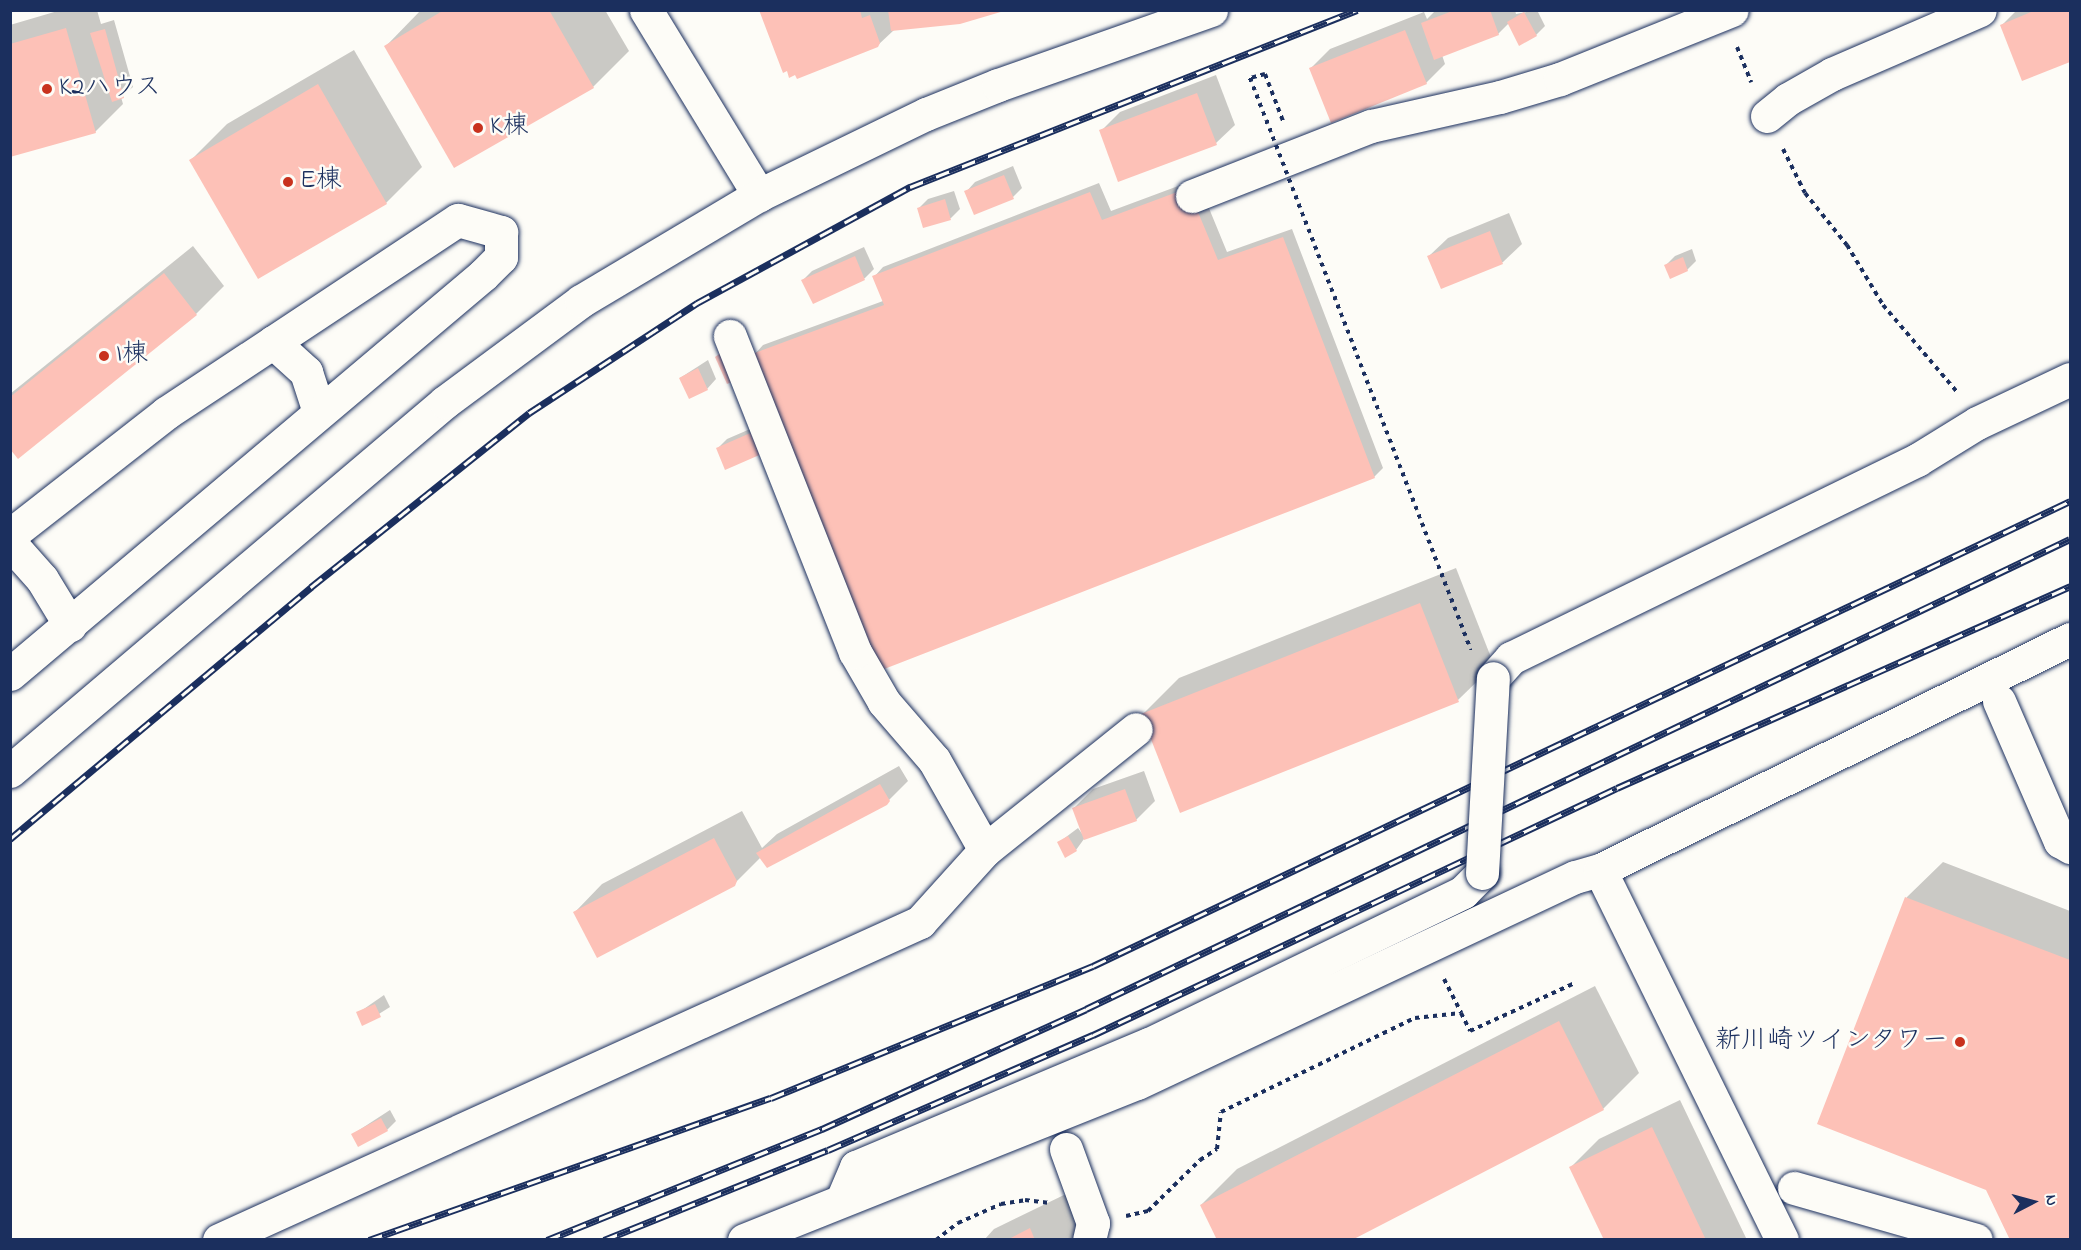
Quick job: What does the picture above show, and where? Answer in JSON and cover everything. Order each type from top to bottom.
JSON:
[{"type":"street","points":[[646,10],[759,195]]},
{"type":"street","points":[[10,771],[446,402],[542,327],[759,195],[977,93],[1210,10]]},
{"type":"street","points":[[1767,116],[1788,99],[1832,74],[1980,10]]},
{"type":"street","points":[[1192,196],[1371,126],[1500,97],[1734,26]]},
{"type":"street","points":[[10,535],[166,413],[458,220],[501,232],[501,257],[10,674]]},
{"type":"street","points":[[730,336],[855,652],[884,702],[934,760],[985,850]]},
{"type":"street","points":[[273,342],[306,372],[319,412]]},
{"type":"street","points":[[842,1200],[856,1167],[1149,1044],[1463,892],[1482,873],[1493,678],[1511,658],[1917,460],[1977,423],[2070,379]]},
{"type":"street","points":[[10,543],[42,579],[70,625]]},
{"type":"street","points":[[744,1239],[1137,1083],[1575,877],[1600,870],[2070,639]]},
{"type":"street","points":[[1999,702],[2060,840],[2070,847]]},
{"type":"street","points":[[219,1239],[920,922],[985,850],[1136,729]]},
{"type":"street","points":[[1600,870],[1782,1239]]},
{"type":"street","points":[[1066,1149],[1090,1223]]},
{"type":"street","points":[[1794,1188],[1976,1239]]},
{"type":"path","points":[[1734,26],[1767,116],[1805,193],[1847,245],[1883,305],[1948,377],[1977,423]]},
{"type":"path","points":[[1285,127],[1265,74],[1250,78],[1478,667],[1493,678]]},
{"type":"path","points":[[1441,973],[1470,1031],[1575,983]]},
{"type":"path","points":[[936,1239],[958,1223],[1001,1204],[1025,1200],[1090,1223],[1148,1211],[1200,1160],[1217,1149],[1221,1112],[1415,1018],[1461,1013]]},
{"type":"building","name":"K棟","points":[[444,10],[549,10],[594,88],[454,168],[384,46]]},
{"type":"building","points":[[759,10],[860,10],[862,18],[870,15],[880,43],[878,47],[797,79],[795,75],[789,78],[787,71],[783,73]]},
{"type":"building","points":[[888,10],[1004,11],[960,24],[891,31]]},
{"type":"building","points":[[1455,10],[1490,10],[1499,35],[1434,60],[1421,23]]},
{"type":"building","points":[[2036,10],[2070,10],[2070,62],[2022,81],[2000,25]]},
{"type":"building","points":[[1524,12],[1537,36],[1519,46],[1507,22]]},
{"type":"building","name":"K2ハウス","points":[[66,28],[96,133],[10,157],[10,44]]},
{"type":"building","points":[[105,29],[124,98],[112,102],[90,33]]},
{"type":"building","points":[[1405,30],[1427,84],[1331,123],[1309,68]]},
{"type":"building","name":"E棟","points":[[318,84],[387,204],[258,279],[189,160]]},
{"type":"building","points":[[1197,93],[1217,145],[1118,182],[1099,130]]},
{"type":"building","points":[[1004,175],[1014,199],[974,215],[964,191]]},
{"type":"building","points":[[1188,188],[1218,260],[1283,237],[1375,478],[874,673],[752,354],[884,305],[872,276],[1090,192],[1102,220]]},
{"type":"building","points":[[945,199],[951,220],[923,228],[917,208]]},
{"type":"building","points":[[1490,231],[1503,264],[1441,289],[1427,256]]},
{"type":"building","points":[[855,256],[865,280],[813,304],[801,280]]},
{"type":"building","points":[[1683,257],[1688,271],[1670,279],[1664,265]]},
{"type":"building","name":"I棟","points":[[164,273],[197,315],[18,459],[10,449],[10,397]]},
{"type":"building","points":[[726,349],[739,379],[727,384],[715,357]]},
{"type":"building","points":[[698,368],[708,390],[689,399],[679,378]]},
{"type":"building","points":[[755,431],[764,453],[725,470],[716,448]]},
{"type":"building","points":[[1420,603],[1459,702],[1180,813],[1141,714]]},
{"type":"building","points":[[880,784],[890,801],[887,805],[767,868],[756,853]]},
{"type":"building","points":[[1125,789],[1137,821],[1084,840],[1072,808]]},
{"type":"building","points":[[1068,836],[1077,851],[1065,858],[1057,842]]},
{"type":"building","points":[[714,838],[737,881],[735,886],[597,958],[573,912]]},
{"type":"building","name":"新川崎ツインタワー","points":[[1905,897],[2070,960],[2070,1240],[2010,1240],[1986,1190],[1817,1124]]},
{"type":"building","points":[[375,1004],[381,1017],[362,1026],[356,1012]]},
{"type":"building","points":[[1559,1021],[1604,1110],[1352,1240],[1217,1240],[1200,1205]]},
{"type":"building","points":[[381,1118],[388,1131],[358,1147],[351,1134]]},
{"type":"building","points":[[1652,1127],[1706,1240],[1604,1240],[1569,1167]]},
{"type":"building","points":[[1030,1228],[1035,1240],[1007,1240]]},
{"type":"railway","points":[[10,839],[311,587],[529,413],[697,303],[910,187],[1357,10]]},
{"type":"railway","points":[[369,1240],[771,1098],[1093,966],[2070,501]]},
{"type":"railway","points":[[547,1240],[822,1129],[1086,1009],[2070,539]]},
{"type":"railway","points":[[604,1240],[828,1150],[1093,1035],[1617,788],[2070,586]]},
{"type":"place","name":"K2ハウス","points":[[47,89]]},
{"type":"place","name":"K棟","points":[[478,128]]},
{"type":"place","name":"E棟","points":[[288,182]]},
{"type":"place","name":"I棟","points":[[104,356]]},
{"type":"place","name":"新川崎ツインタワー","points":[[1960,1042]]}]
